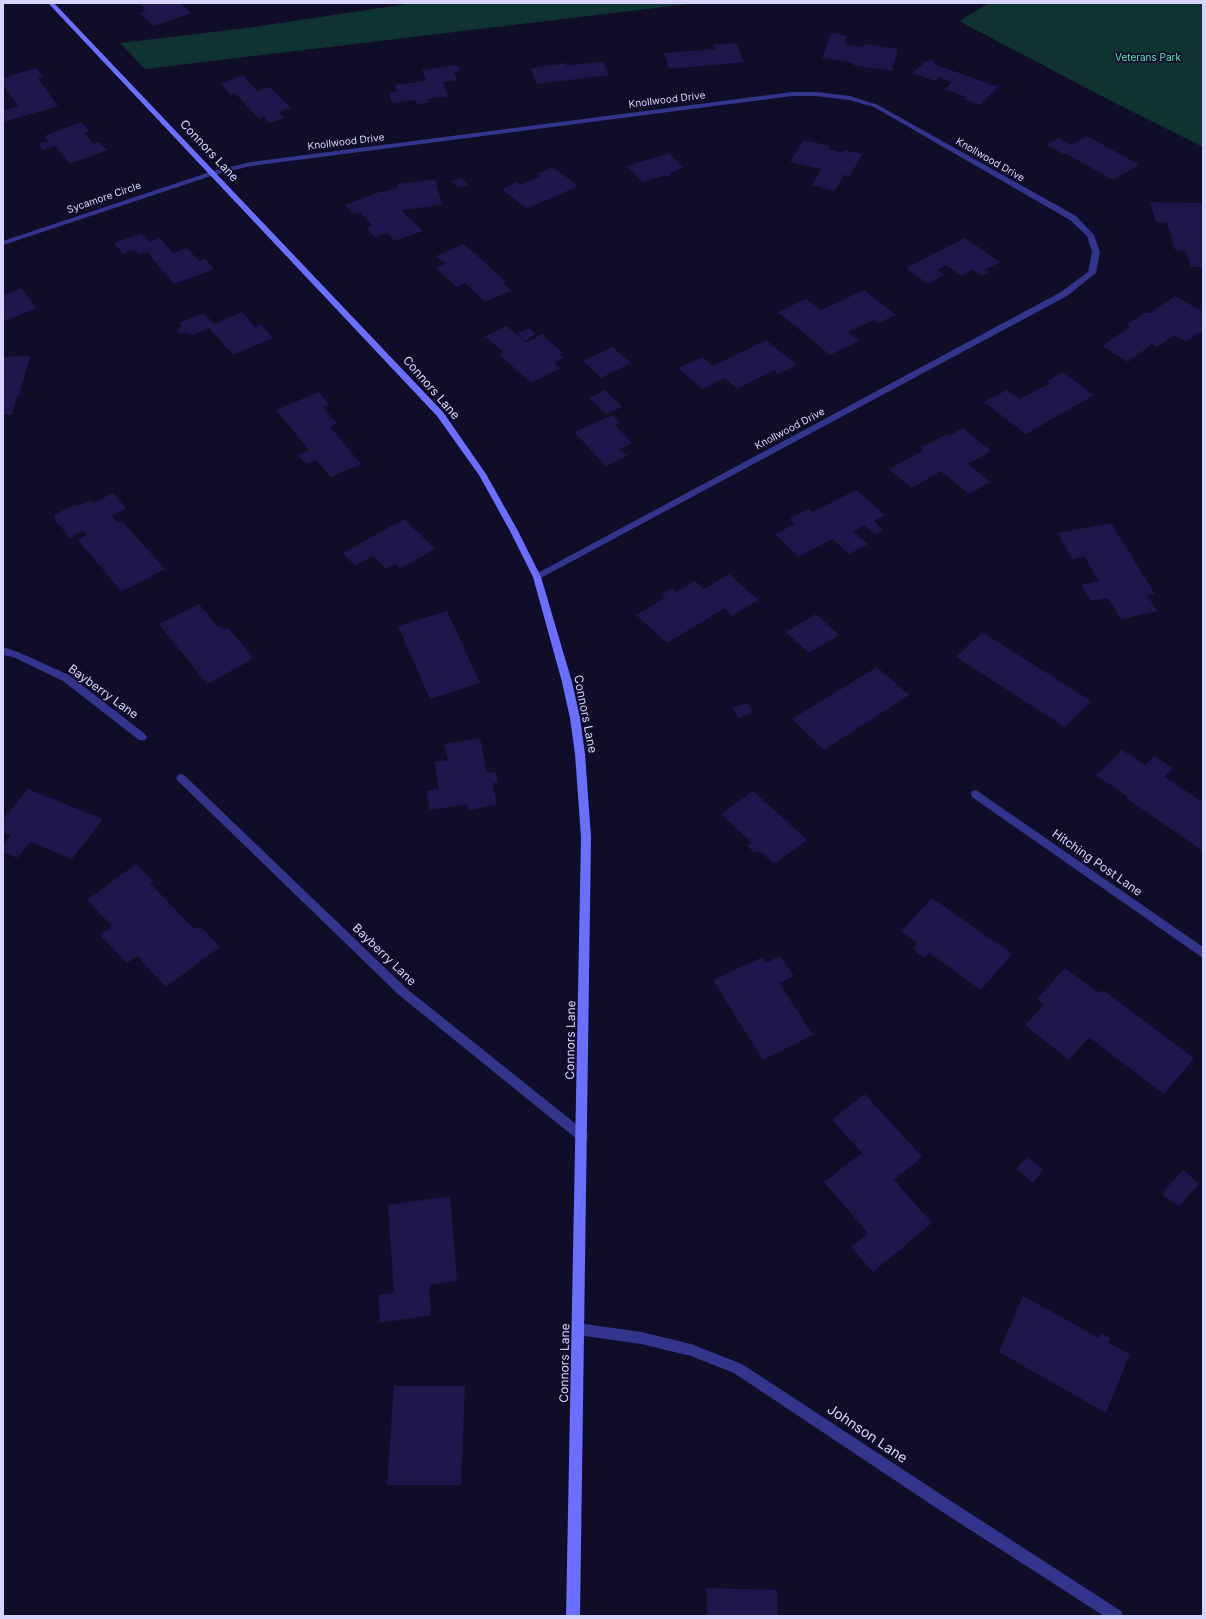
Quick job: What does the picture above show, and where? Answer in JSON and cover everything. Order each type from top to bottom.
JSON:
[{"type":"street","name":"Connors Lane","points":[[51,3],[440,414],[482,474],[514,531],[537,577],[567,682],[575,718],[584,792],[587,873],[573,1616]]},
{"type":"street","name":"Knollwood Drive","points":[[212,173],[251,164],[784,95],[816,94],[850,98],[876,106],[1073,218],[1090,235],[1096,252],[1092,273],[1064,294],[537,577]]},
{"type":"street","name":"Sycamore Circle","points":[[3,243],[212,173]]},
{"type":"street","name":"Bayberry Lane","points":[[3,651],[15,654],[66,678],[142,737]]},
{"type":"street","name":"Bayberry Lane","points":[[181,778],[404,992],[582,1136]]},
{"type":"street","name":"Hitching Post Lane","points":[[976,794],[1203,953]]},
{"type":"street","name":"Johnson Lane","points":[[578,1329],[641,1338],[691,1350],[738,1368],[1116,1616]]},
{"type":"green space","points":[[413,3],[697,3],[145,69],[120,43],[247,28]]},
{"type":"green space","name":"Veterans Park","points":[[989,3],[1203,3],[1203,147],[1117,104],[959,21]]},
{"type":"building","points":[[138,3],[180,3],[191,13],[154,26],[139,13],[146,10]]},
{"type":"building","points":[[831,33],[847,36],[844,44],[864,47],[865,44],[898,49],[892,71],[853,65],[854,63],[822,58]]},
{"type":"building","points":[[736,43],[744,62],[669,69],[664,53],[716,49],[714,45]]},
{"type":"building","points":[[933,60],[934,64],[998,87],[980,105],[963,99],[966,97],[945,89],[952,82],[939,77],[935,81],[913,73],[926,61]]},
{"type":"building","points":[[603,61],[609,75],[537,84],[531,68],[566,63],[567,66]]},
{"type":"building","points":[[457,65],[460,71],[454,72],[457,80],[443,82],[448,96],[427,99],[429,103],[417,104],[416,100],[392,103],[389,93],[397,92],[395,85],[426,81],[422,70]]},
{"type":"building","points":[[36,68],[43,76],[38,78],[58,106],[3,122],[3,110],[18,106],[3,85],[3,78]]},
{"type":"building","points":[[243,75],[257,91],[270,87],[291,108],[279,112],[284,118],[269,123],[264,117],[259,119],[235,93],[231,95],[221,84]]},
{"type":"building","points":[[81,122],[89,131],[84,133],[94,144],[99,142],[107,150],[70,164],[55,146],[43,150],[38,144],[48,141],[44,136]]},
{"type":"building","points":[[1087,136],[1139,165],[1113,180],[1067,154],[1063,154],[1047,145],[1059,138],[1071,145]]},
{"type":"building","points":[[804,140],[830,146],[828,149],[843,153],[844,150],[862,154],[850,176],[844,175],[835,191],[812,185],[821,169],[790,162]]},
{"type":"building","points":[[669,153],[684,168],[669,173],[671,175],[665,177],[662,176],[643,182],[627,166]]},
{"type":"building","points":[[553,167],[578,186],[527,209],[502,189],[517,182],[521,185],[541,176],[537,174]]},
{"type":"building","points":[[461,178],[468,185],[458,188],[451,181]]},
{"type":"building","points":[[435,179],[442,205],[401,210],[423,231],[395,241],[387,233],[375,237],[367,228],[372,225],[360,212],[354,214],[345,205],[397,187],[398,184]]},
{"type":"building","points":[[1150,202],[1200,203],[1203,212],[1203,267],[1191,267],[1186,251],[1175,250],[1167,223],[1156,222]]},
{"type":"building","points":[[142,233],[150,242],[160,238],[173,253],[187,248],[199,261],[205,259],[214,269],[174,284],[147,252],[139,255],[134,250],[123,254],[114,243]]},
{"type":"building","points":[[965,238],[1000,262],[986,269],[989,272],[982,276],[973,269],[961,276],[946,265],[937,270],[944,275],[928,284],[906,268]]},
{"type":"building","points":[[464,244],[506,282],[503,283],[511,291],[485,302],[465,283],[456,287],[436,268],[445,264],[436,256]]},
{"type":"building","points":[[21,288],[37,308],[3,322],[3,295]]},
{"type":"building","points":[[864,290],[896,315],[878,323],[874,320],[848,332],[859,341],[830,355],[778,312],[806,299],[821,310]]},
{"type":"building","points":[[1175,296],[1203,312],[1203,330],[1186,342],[1174,335],[1157,347],[1152,344],[1128,362],[1102,346],[1130,327],[1127,325],[1144,313],[1150,313]]},
{"type":"building","points":[[242,312],[255,327],[261,325],[273,338],[233,355],[209,328],[193,335],[186,333],[180,334],[176,330],[182,327],[179,323],[204,313],[214,324]]},
{"type":"building","points":[[507,326],[526,343],[542,334],[563,353],[559,355],[564,358],[554,363],[561,368],[531,383],[499,354],[503,352],[485,336]]},
{"type":"building","points":[[530,328],[536,334],[525,341],[517,333]]},
{"type":"building","points":[[766,340],[797,365],[778,374],[774,370],[737,389],[725,378],[702,389],[678,368],[702,357],[713,366]]},
{"type":"building","points":[[612,347],[631,363],[601,378],[583,361]]},
{"type":"building","points":[[30,356],[12,415],[3,415],[3,357]]},
{"type":"building","points":[[1062,372],[1094,395],[1026,434],[984,402],[1007,390],[1020,399],[1050,383],[1047,381]]},
{"type":"building","points":[[605,390],[622,407],[606,414],[589,398]]},
{"type":"building","points":[[319,392],[329,405],[323,407],[337,424],[330,427],[361,464],[331,477],[316,460],[306,464],[298,455],[309,450],[276,410]]},
{"type":"building","points":[[613,415],[620,423],[615,425],[632,443],[619,449],[627,456],[606,466],[574,432]]},
{"type":"building","points":[[963,428],[991,451],[968,464],[990,482],[969,494],[941,471],[912,488],[889,469],[923,451],[922,447],[947,434],[949,436]]},
{"type":"building","points":[[856,490],[885,515],[874,521],[883,530],[875,535],[864,525],[853,531],[868,544],[849,554],[832,539],[798,557],[775,534],[795,524],[790,518],[809,509],[813,512]]},
{"type":"building","points":[[113,493],[126,508],[112,516],[118,523],[122,521],[165,569],[121,591],[78,540],[87,535],[83,531],[70,538],[55,520],[54,515],[72,506],[81,505],[91,500],[93,503]]},
{"type":"building","points":[[404,519],[435,549],[400,569],[396,564],[386,569],[373,556],[355,566],[343,553]]},
{"type":"building","points":[[1111,523],[1155,594],[1147,595],[1157,611],[1121,619],[1108,598],[1091,601],[1081,585],[1099,581],[1084,556],[1072,559],[1058,533]]},
{"type":"building","points":[[729,574],[758,600],[732,616],[725,608],[667,643],[636,615],[665,598],[662,595],[672,588],[676,592],[695,581],[704,589]]},
{"type":"building","points":[[199,604],[218,627],[229,629],[252,656],[251,660],[207,684],[159,624]]},
{"type":"building","points":[[447,611],[480,683],[430,699],[398,626]]},
{"type":"building","points":[[816,614],[839,635],[809,653],[786,632]]},
{"type":"building","points":[[982,632],[1091,701],[1065,727],[956,657]]},
{"type":"building","points":[[877,667],[909,695],[824,750],[792,719]]},
{"type":"building","points":[[747,703],[753,712],[738,718],[732,708]]},
{"type":"building","points":[[480,738],[487,773],[496,772],[498,783],[493,783],[497,805],[468,810],[467,804],[430,810],[426,791],[439,789],[434,762],[448,760],[444,744]]},
{"type":"building","points":[[1122,750],[1145,765],[1154,756],[1173,768],[1164,777],[1203,802],[1203,851],[1126,798],[1127,796],[1096,775]]},
{"type":"building","points":[[28,789],[103,819],[72,859],[30,842],[17,858],[3,852],[3,845],[11,835],[3,832],[3,819]]},
{"type":"building","points":[[753,791],[807,840],[774,864],[761,852],[754,853],[748,846],[752,843],[721,814]]},
{"type":"building","points":[[136,864],[153,881],[150,883],[193,928],[202,928],[220,947],[166,987],[137,956],[127,963],[100,935],[112,926],[87,900]]},
{"type":"building","points":[[932,898],[1012,954],[981,990],[929,953],[924,958],[912,949],[917,943],[901,931]]},
{"type":"building","points":[[780,956],[794,976],[779,983],[813,1035],[763,1060],[713,980],[763,957],[766,963]]},
{"type":"building","points":[[1065,968],[1097,992],[1104,991],[1194,1058],[1164,1094],[1089,1037],[1069,1060],[1025,1025],[1044,1005],[1037,999]]},
{"type":"building","points":[[865,1094],[922,1157],[894,1180],[932,1223],[873,1272],[851,1247],[868,1233],[824,1182],[862,1153],[832,1120]]},
{"type":"building","points":[[1027,1157],[1043,1170],[1033,1183],[1016,1169]]},
{"type":"building","points":[[1183,1170],[1199,1184],[1179,1206],[1164,1196],[1164,1191]]},
{"type":"building","points":[[450,1196],[457,1281],[429,1285],[431,1315],[380,1323],[378,1295],[394,1293],[388,1205]]},
{"type":"building","points":[[1023,1296],[1099,1338],[1100,1333],[1111,1338],[1109,1343],[1130,1354],[1106,1413],[999,1352]]},
{"type":"building","points":[[394,1386],[465,1386],[461,1485],[387,1485]]},
{"type":"building","points":[[706,1588],[777,1590],[778,1616],[707,1616]]}]
